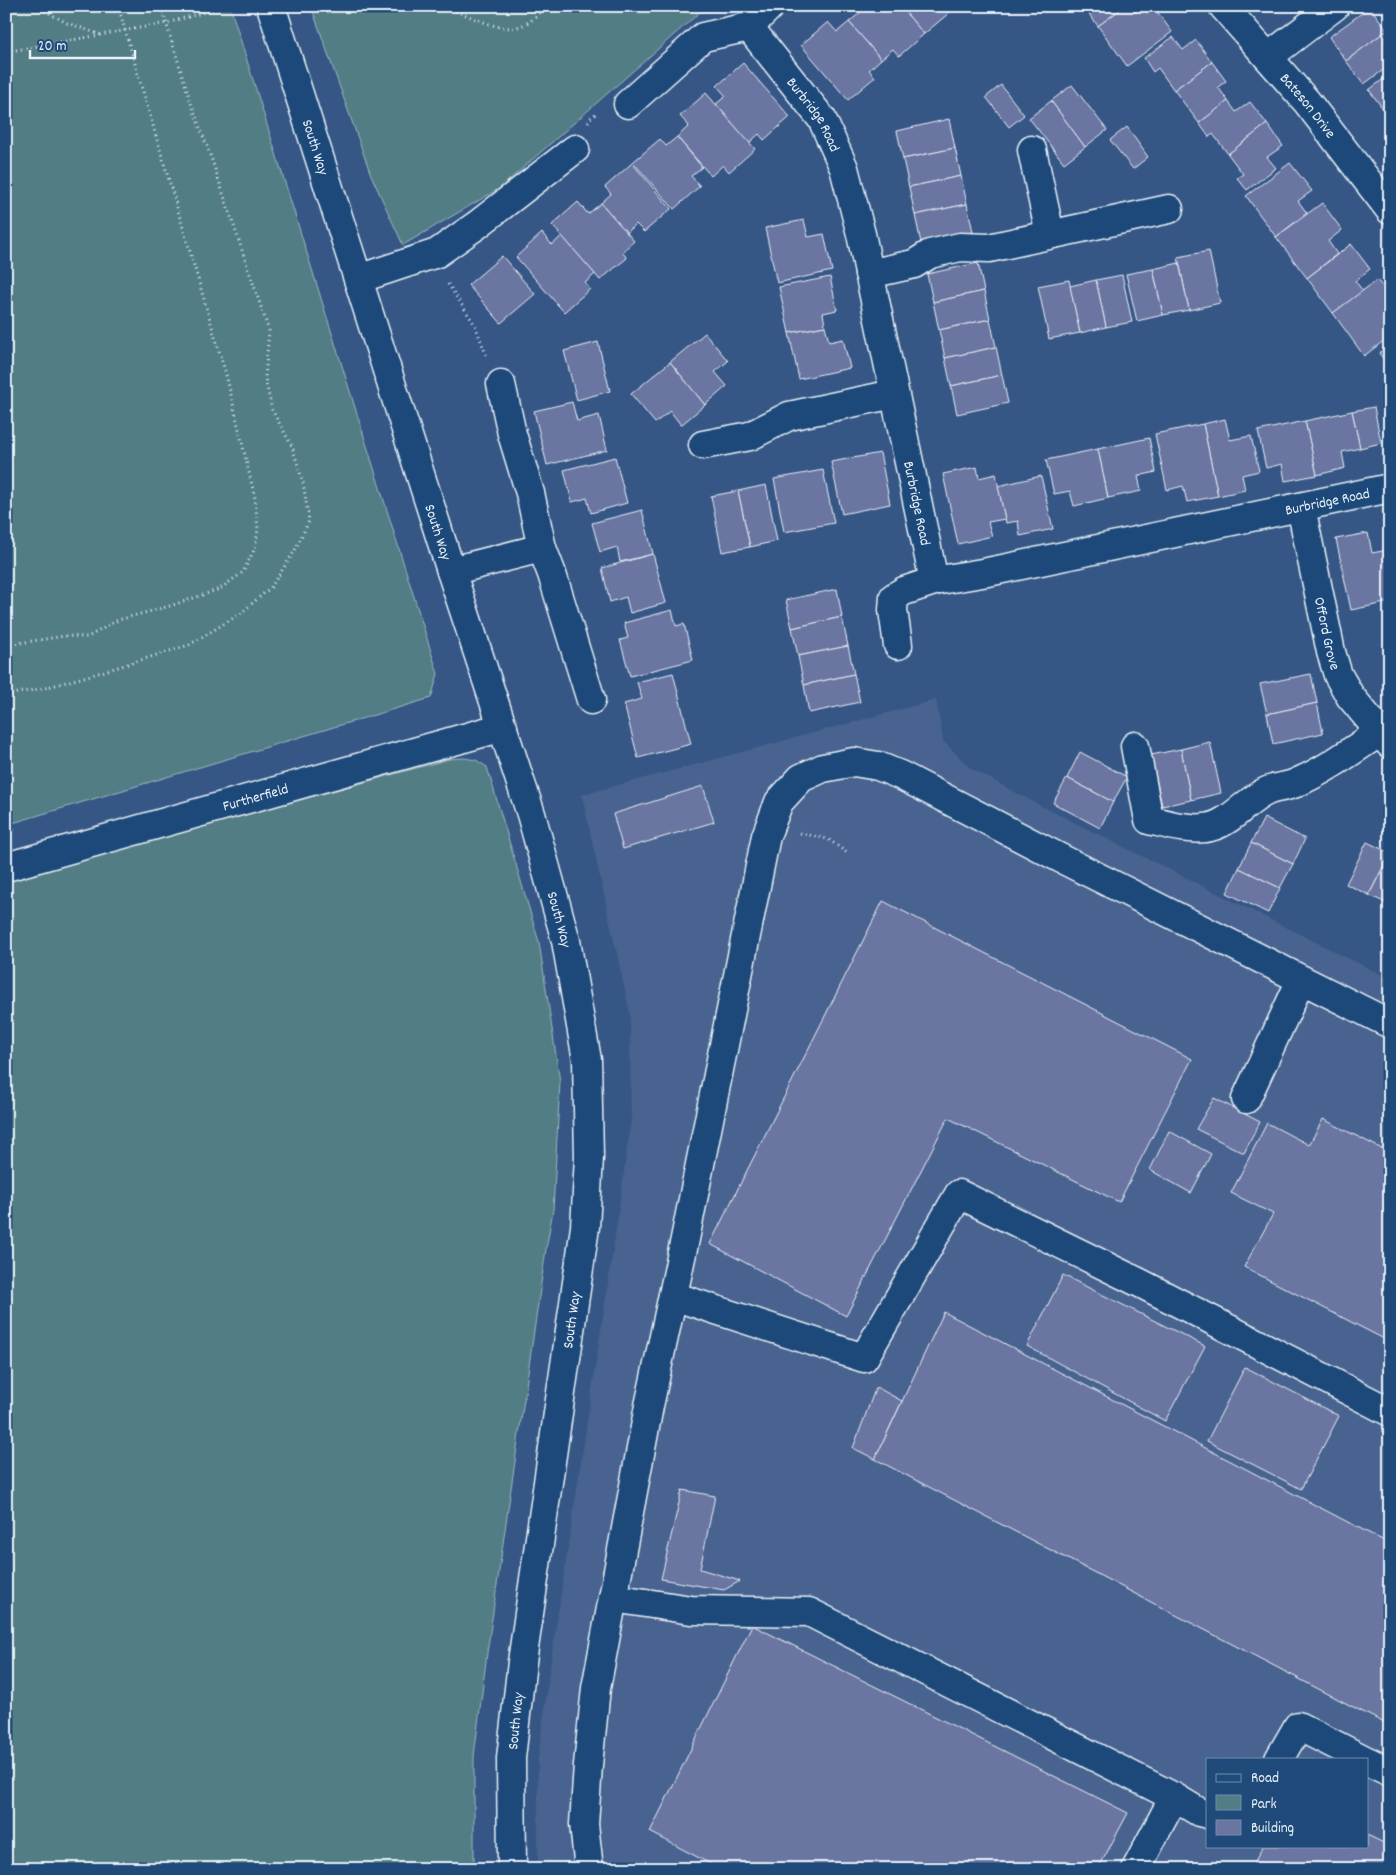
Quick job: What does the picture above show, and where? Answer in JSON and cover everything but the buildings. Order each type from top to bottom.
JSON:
[{"type":"street","name":"South Way","points":[[271,6],[451,571],[531,814],[566,941],[587,1060],[589,1157],[585,1227],[522,1662],[511,1758],[512,1869]]},
{"type":"street","points":[[628,104],[703,37],[749,27],[770,6]]},
{"type":"street","name":"Bateson Drive","points":[[1223,6],[1307,102],[1349,154],[1390,210]]},
{"type":"street","points":[[1268,57],[1335,6]]},
{"type":"street","name":"Burbridge Road","points":[[749,27],[822,119],[844,168],[861,234],[934,581],[988,572],[1390,488]]},
{"type":"street","points":[[358,279],[437,253],[477,225],[575,149]]},
{"type":"street","points":[[1032,150],[1050,234]]},
{"type":"street","points":[[869,274],[914,264],[930,254],[960,247],[989,248],[1169,209]]},
{"type":"street","points":[[501,384],[512,434],[530,493],[542,548],[552,574],[591,700]]},
{"type":"street","points":[[703,445],[750,436],[789,416],[894,394]]},
{"type":"street","name":"Offord Grove","points":[[1301,507],[1331,652],[1338,675],[1350,696],[1385,738]]},
{"type":"street","points":[[451,571],[542,548]]},
{"type":"street","points":[[898,645],[892,610],[894,597],[904,591],[934,581]]},
{"type":"street","name":"Furtherfield","points":[[6,867],[503,727]]},
{"type":"street","points":[[1136,746],[1149,820],[1182,828],[1206,828],[1224,822],[1251,800],[1268,791],[1293,784],[1385,738]]},
{"type":"street","points":[[589,1869],[584,1824],[596,1688],[649,1406],[766,836],[780,802],[801,778],[823,768],[854,762],[878,766],[900,775],[1390,1024]]},
{"type":"street","points":[[1246,1099],[1301,980]]},
{"type":"street","points":[[673,1296],[864,1358],[959,1194],[1140,1283],[1390,1412]]},
{"type":"street","points":[[613,1598],[691,1610],[809,1612],[1174,1797],[1199,1812],[1206,1814]]},
{"type":"street","points":[[1281,1758],[1298,1726],[1360,1758]]},
{"type":"street","points":[[1368,1761],[1390,1772]]},
{"type":"street","points":[[1136,1869],[1174,1797]]},
{"type":"path","points":[[36,6],[67,23],[103,35]]},
{"type":"path","points":[[6,645],[65,636],[88,637],[118,620],[170,606],[220,589],[242,572],[256,548],[258,528],[255,498],[227,378],[118,6]]},
{"type":"path","points":[[6,695],[45,688],[189,645],[240,614],[271,587],[294,552],[309,522],[303,482],[292,446],[272,410],[266,378],[269,331],[190,100],[161,6]]},
{"type":"path","points":[[6,50],[16,50],[167,23],[226,6]]},
{"type":"path","points":[[416,6],[444,8],[498,28],[516,28],[527,23],[539,14],[544,6]]},
{"type":"path","points":[[575,149],[590,118],[607,105],[628,104]]},
{"type":"path","points":[[431,255],[459,303],[475,325],[489,364],[501,384]]},
{"type":"shaded area","points":[[936,700],[943,741],[970,768],[1039,805],[1390,979],[1390,1869],[538,1869],[538,1760],[631,1120],[630,1013],[582,795]]},
{"type":"green space","points":[[6,6],[230,6],[438,674],[431,698],[6,825]]},
{"type":"green space","points":[[311,6],[730,6],[724,11],[700,12],[500,188],[403,245],[371,175]]},
{"type":"green space","points":[[464,758],[476,760],[487,767],[539,942],[560,1082],[553,1210],[487,1653],[474,1756],[474,1869],[6,1869],[6,881],[449,759]]}]
